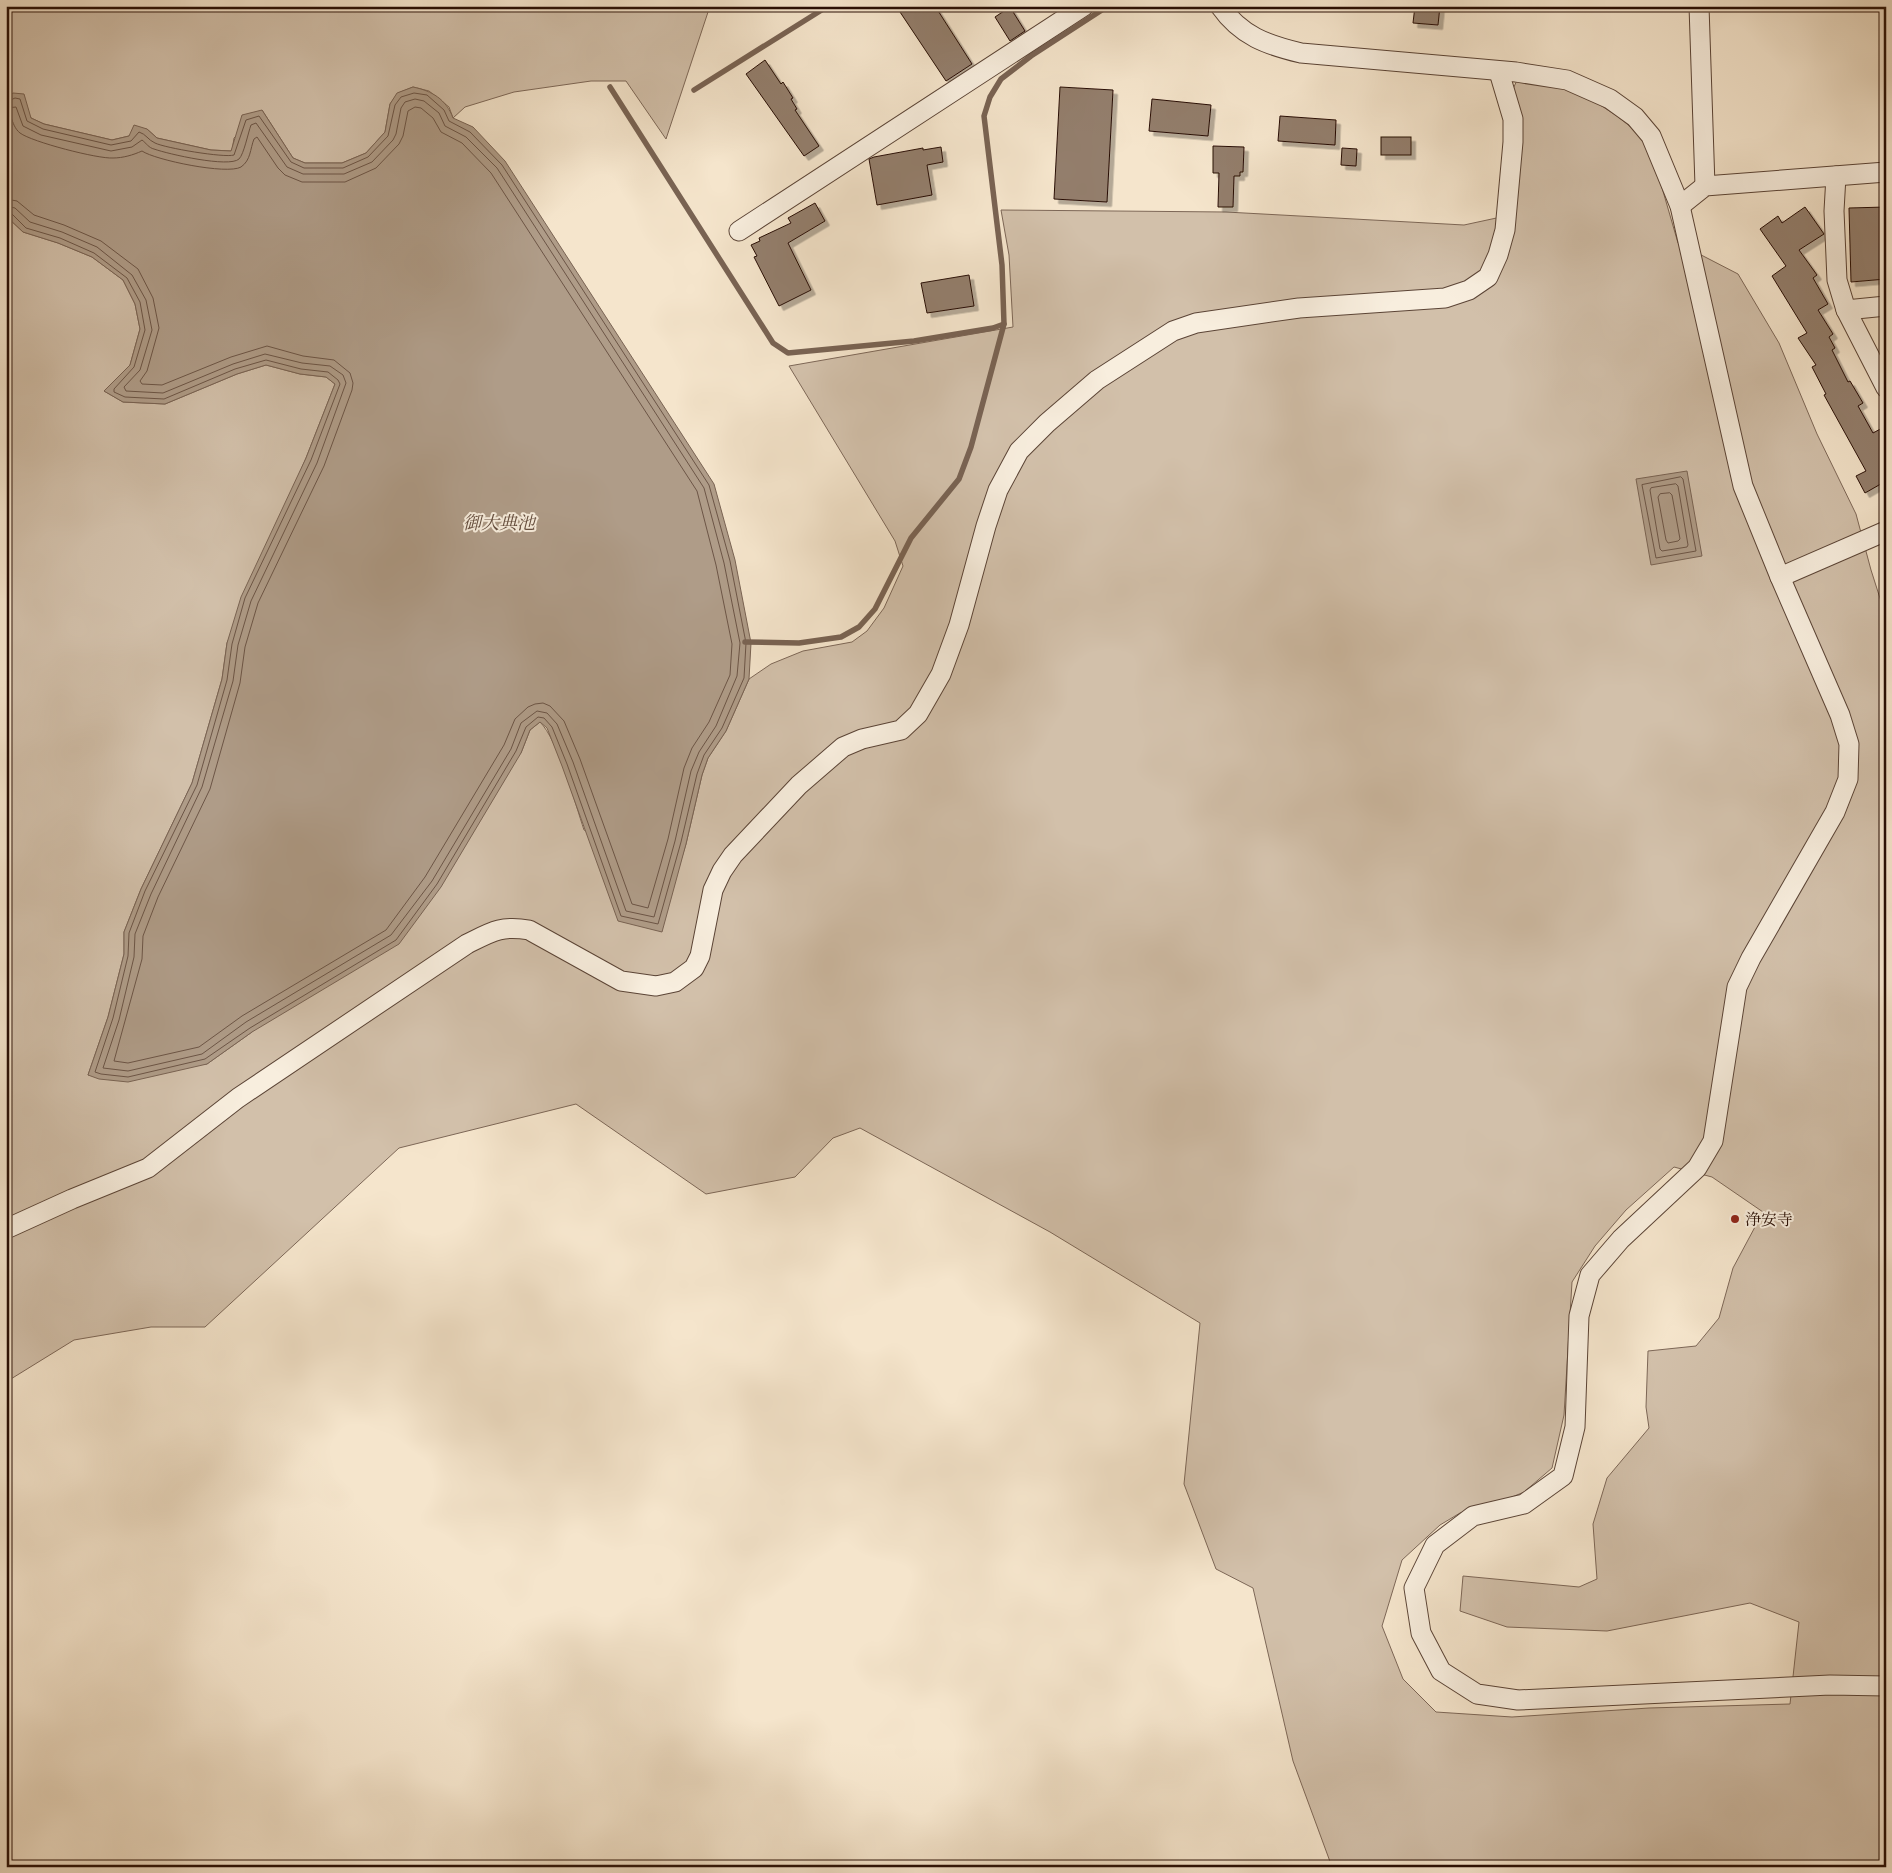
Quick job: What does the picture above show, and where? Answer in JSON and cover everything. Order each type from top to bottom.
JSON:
[{"type":"street","points":[[739,231],[1084,6]]},
{"type":"street","points":[[1220,6],[1237,26],[1247,34],[1274,47],[1301,53],[1516,72],[1566,80],[1610,100],[1635,117],[1651,136],[1680,206],[1743,486],[1840,715],[1849,744],[1848,778],[1835,812],[1751,958],[1737,987],[1713,1141],[1697,1168],[1620,1239],[1590,1275],[1580,1316],[1575,1427],[1563,1476],[1524,1504],[1473,1516],[1435,1545],[1414,1588],[1421,1633],[1441,1671],[1477,1694],[1518,1700],[1830,1685],[1886,1686]]},
{"type":"street","points":[[1699,6],[1705,186]]},
{"type":"street","points":[[6,1229],[72,1199],[148,1168],[269,1076],[467,944],[492,931],[513,927],[528,930],[622,981],[656,986],[675,982],[694,968],[700,956],[713,890],[722,871],[733,855],[799,785],[842,747],[862,739],[900,730],[918,714],[941,674],[956,633],[998,490],[1020,452],[1047,423],[1097,380],[1173,331],[1196,323],[1298,308],[1445,298],[1469,290],[1488,277],[1498,255],[1505,230],[1513,142],[1513,120],[1499,72]]},
{"type":"street","points":[[1680,206],[1705,186],[1886,172]]},
{"type":"street","points":[[1836,176],[1834,211],[1837,280],[1846,310],[1886,388]]},
{"type":"street","points":[[1846,310],[1886,306]]},
{"type":"street","points":[[1780,577],[1886,531]]},
{"type":"shaded area","points":[[6,6],[710,6],[666,139],[626,81],[591,81],[514,92],[465,107],[453,118],[449,107],[429,91],[413,87],[398,93],[390,104],[385,132],[366,153],[342,163],[305,163],[293,158],[262,110],[234,138],[232,151],[211,150],[157,138],[147,129],[112,140],[44,124],[31,118],[13,93],[6,99]]},
{"type":"shaded area","points":[[1518,78],[1557,84],[1585,95],[1617,116],[1642,136],[1656,167],[1678,243],[1738,274],[1779,343],[1817,434],[1856,514],[1886,617],[1886,1867],[1868,1867],[1834,1862],[1821,1867],[1332,1867],[1293,1761],[1253,1588],[1216,1569],[1184,1484],[1200,1323],[1050,1232],[860,1128],[833,1138],[795,1177],[706,1194],[576,1104],[399,1148],[205,1327],[151,1327],[74,1340],[6,1382],[6,216],[23,232],[58,243],[92,257],[123,280],[135,304],[140,329],[130,365],[104,391],[123,402],[165,404],[237,374],[266,365],[300,374],[326,377],[335,384],[306,458],[227,643],[222,679],[192,783],[141,889],[124,932],[124,954],[108,1017],[88,1075],[207,1064],[252,1032],[521,753],[530,730],[540,722],[547,731],[559,757],[584,830],[677,873],[708,758],[726,731],[749,679],[771,664],[803,651],[852,642],[867,631],[884,608],[903,566],[895,541],[789,366],[1013,327],[1009,255],[1001,210],[1226,212],[1464,225],[1515,214],[1513,89]],"holes":[[[1674,1167],[1712,1177],[1763,1212],[1733,1268],[1719,1318],[1696,1346],[1648,1351],[1646,1407],[1649,1428],[1607,1478],[1593,1524],[1597,1579],[1579,1587],[1463,1576],[1460,1611],[1507,1627],[1607,1631],[1750,1603],[1799,1622],[1790,1704],[1649,1708],[1512,1717],[1436,1712],[1403,1679],[1382,1626],[1402,1560],[1440,1525],[1460,1513],[1498,1503],[1524,1492],[1552,1468],[1564,1415],[1572,1282],[1595,1246],[1626,1210]]]},
{"type":"water","name":"御大典池","points":[[413,87],[438,97],[450,111],[453,118],[473,127],[505,161],[714,484],[735,560],[751,643],[749,679],[726,731],[708,758],[702,775],[686,844],[662,932],[618,921],[562,766],[547,728],[540,722],[530,730],[521,753],[441,887],[399,944],[252,1032],[207,1064],[128,1082],[99,1079],[88,1075],[108,1017],[124,954],[124,932],[141,889],[192,783],[222,679],[227,643],[241,597],[306,458],[335,384],[326,377],[300,374],[266,365],[237,374],[165,404],[123,402],[104,391],[130,365],[140,329],[135,304],[123,280],[92,257],[58,243],[23,232],[6,216],[6,99],[13,93],[24,94],[31,118],[44,124],[112,140],[129,136],[134,125],[147,129],[157,138],[211,150],[231,151],[242,115],[262,110],[293,158],[305,163],[342,163],[366,153],[385,132],[390,104],[397,93]]},
{"type":"water","points":[[1687,471],[1702,556],[1651,565],[1636,479]]},
{"type":"building","points":[[896,6],[935,6],[972,64],[946,81]]},
{"type":"building","points":[[1415,6],[1440,6],[1438,25],[1413,23]]},
{"type":"building","points":[[1010,7],[1025,31],[1010,41],[995,17]]},
{"type":"building","points":[[765,60],[781,84],[783,82],[793,98],[791,99],[797,109],[795,110],[819,146],[804,156],[746,74]]},
{"type":"building","points":[[1060,87],[1113,90],[1107,202],[1054,199]]},
{"type":"building","points":[[1152,99],[1211,105],[1208,136],[1149,131]]},
{"type":"building","points":[[1280,116],[1336,120],[1335,145],[1278,141]]},
{"type":"building","points":[[1381,137],[1411,137],[1411,155],[1381,155]]},
{"type":"building","points":[[1213,146],[1244,147],[1243,172],[1240,172],[1240,176],[1234,176],[1233,207],[1218,207],[1219,173],[1213,173]]},
{"type":"building","points":[[941,147],[943,162],[927,165],[932,195],[877,205],[869,159],[923,148],[923,150]]},
{"type":"building","points":[[1342,148],[1357,149],[1356,166],[1341,165]]},
{"type":"building","points":[[815,203],[825,221],[788,243],[811,290],[779,306],[754,257],[757,256],[751,245],[760,241],[759,238],[791,223],[788,218]]},
{"type":"building","points":[[1805,207],[1824,234],[1799,250],[1817,275],[1813,278],[1828,304],[1818,310],[1833,334],[1829,337],[1835,348],[1832,350],[1848,382],[1850,381],[1863,403],[1858,406],[1873,433],[1886,426],[1886,481],[1865,493],[1856,476],[1866,471],[1824,395],[1826,394],[1812,367],[1816,365],[1798,338],[1807,333],[1772,276],[1786,266],[1760,229],[1778,216],[1782,223]]},
{"type":"building","points":[[1886,207],[1886,279],[1851,282],[1849,208]]},
{"type":"building","points":[[969,275],[974,306],[927,313],[921,283]]},
{"type":"waterway","points":[[694,90],[828,6]]},
{"type":"waterway","points":[[745,642],[799,643],[841,637],[859,627],[875,609],[911,538],[959,479],[971,447],[1004,324],[1002,265],[984,116],[990,97],[1001,79],[1031,56],[1108,6]]},
{"type":"waterway","points":[[610,87],[773,343],[788,353],[914,341],[993,328],[1004,324]]},
{"type":"place","name":"浄安寺","points":[[1735,1219]]}]
